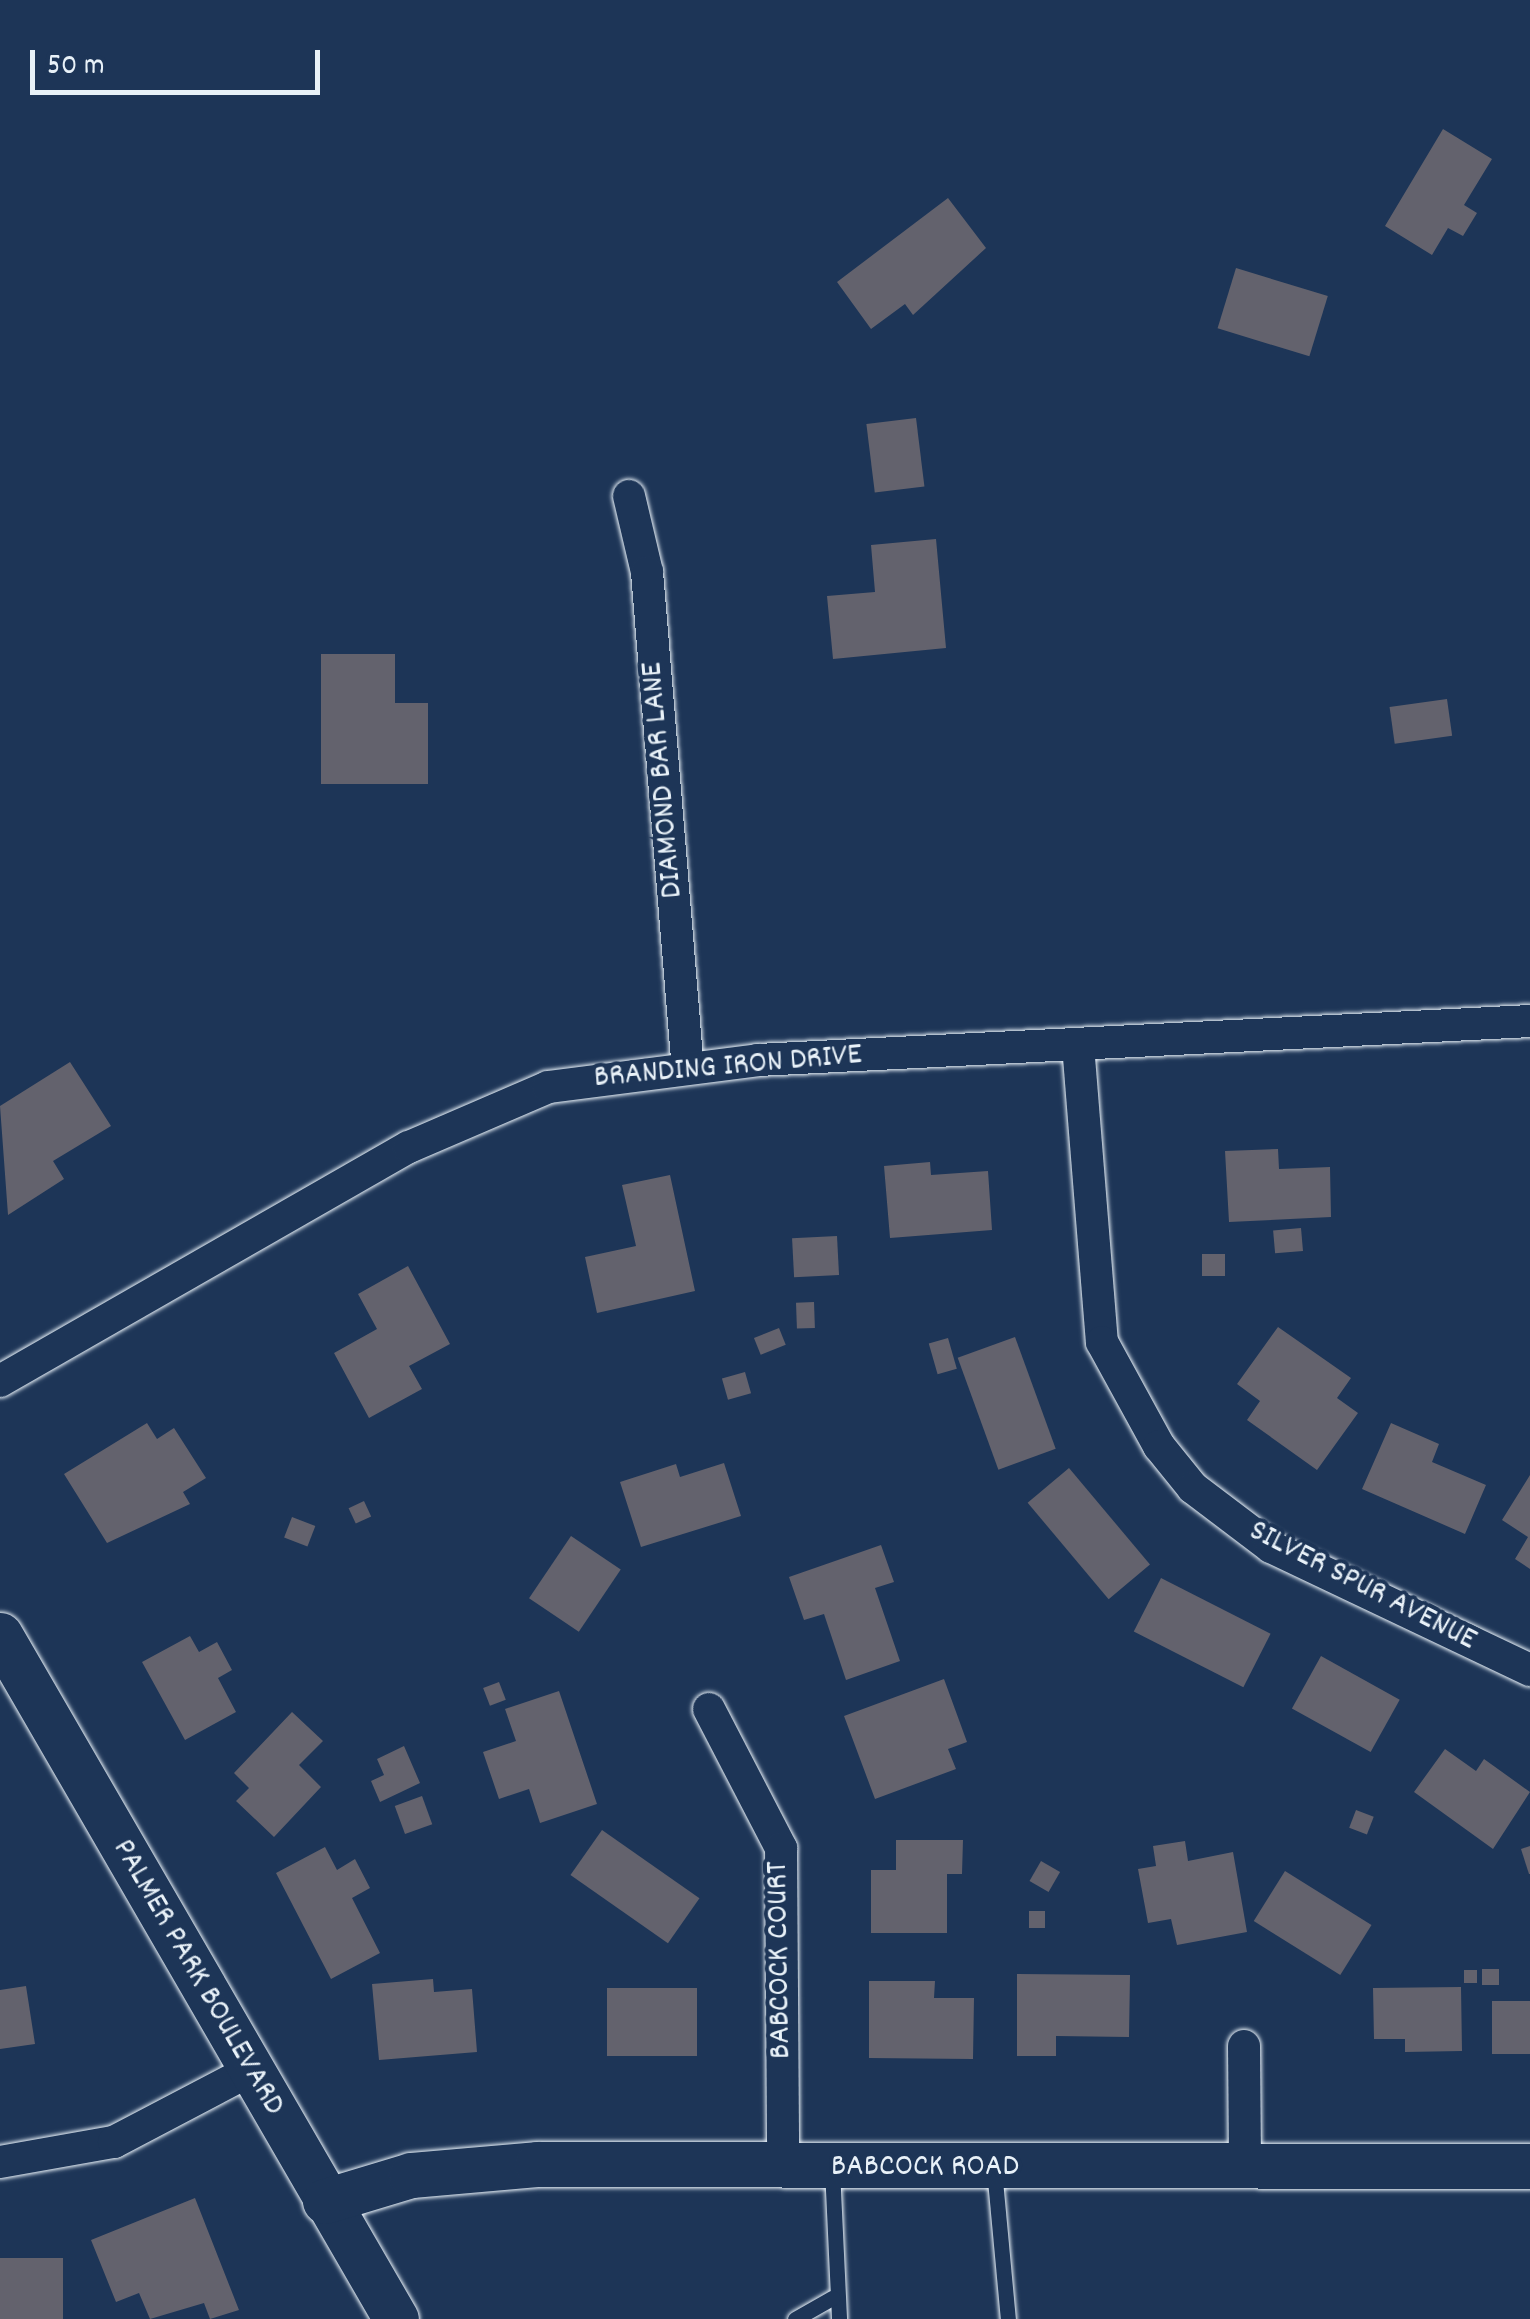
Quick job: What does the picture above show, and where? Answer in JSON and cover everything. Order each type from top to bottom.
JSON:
[{"type":"street","name":"DIAMOND BAR LANE","points":[[629,496],[647,572],[688,1066]]},
{"type":"street","name":"BRANDING IRON DRIVE","points":[[0,1382],[502,1104],[604,1076],[688,1066],[1530,1020]]},
{"type":"street","name":"SILVER SPUR AVENUE","points":[[1078,1045],[1102,1342],[1158,1446],[1193,1488],[1271,1547],[1530,1670]]},
{"type":"street","name":"PALMER PARK BOULEVARD","points":[[0,1635],[396,2319]]},
{"type":"street","name":"BABCOCK COURT","points":[[709,1709],[781,1848],[783,2169]]},
{"type":"street","points":[[1244,2046],[1245,2166]]},
{"type":"street","points":[[0,2162],[114,2142],[251,2070]]},
{"type":"street","name":"BABCOCK ROAD","points":[[325,2201],[462,2168],[1530,2166]]},
{"type":"lane","points":[[994,2168],[1008,2319]]},
{"type":"lane","points":[[832,2169],[832,2298],[840,2319]]},
{"type":"lane","points":[[795,2319],[832,2298]]},
{"type":"building","points":[[1443,129],[1492,159],[1464,205],[1477,213],[1463,236],[1448,228],[1432,255],[1385,226]]},
{"type":"building","points":[[948,198],[986,248],[913,315],[905,304],[871,329],[837,282]]},
{"type":"building","points":[[1236,268],[1328,296],[1309,356],[1218,328]]},
{"type":"building","points":[[916,418],[924,486],[875,493],[866,424]]},
{"type":"building","points":[[936,539],[946,648],[833,659],[827,596],[875,592],[871,545]]},
{"type":"building","points":[[321,654],[395,654],[395,703],[428,703],[428,784],[321,784]]},
{"type":"building","points":[[1447,699],[1452,736],[1395,744],[1390,707]]},
{"type":"building","points":[[70,1062],[111,1126],[53,1161],[64,1179],[8,1215],[0,1106]]},
{"type":"building","points":[[1278,1149],[1279,1169],[1330,1167],[1331,1217],[1229,1222],[1225,1151]]},
{"type":"building","points":[[930,1162],[931,1175],[988,1171],[992,1230],[890,1238],[884,1166]]},
{"type":"building","points":[[670,1175],[695,1291],[597,1313],[585,1257],[636,1246],[622,1185]]},
{"type":"building","points":[[1301,1228],[1303,1251],[1275,1253],[1273,1230]]},
{"type":"building","points":[[837,1236],[839,1275],[794,1277],[792,1238]]},
{"type":"building","points":[[1202,1254],[1225,1254],[1225,1276],[1202,1276]]},
{"type":"building","points":[[408,1266],[450,1344],[409,1366],[422,1389],[369,1418],[334,1353],[377,1329],[358,1294]]},
{"type":"building","points":[[814,1302],[815,1328],[797,1329],[796,1303]]},
{"type":"building","points":[[1278,1327],[1351,1378],[1337,1398],[1358,1413],[1317,1470],[1247,1420],[1260,1401],[1237,1384]]},
{"type":"building","points":[[779,1328],[786,1345],[761,1355],[754,1338]]},
{"type":"building","points":[[1015,1337],[1056,1449],[998,1470],[958,1358]]},
{"type":"building","points":[[948,1338],[957,1369],[938,1374],[929,1344]]},
{"type":"building","points":[[745,1372],[751,1393],[728,1400],[722,1379]]},
{"type":"building","points":[[147,1423],[157,1439],[174,1428],[206,1478],[183,1492],[190,1504],[107,1543],[64,1474]]},
{"type":"building","points":[[1391,1423],[1439,1444],[1432,1462],[1486,1485],[1465,1534],[1362,1489]]},
{"type":"building","points":[[724,1463],[741,1516],[641,1547],[620,1482],[676,1464],[680,1477]]},
{"type":"building","points":[[1069,1468],[1150,1565],[1109,1599],[1028,1503]]},
{"type":"building","points":[[1530,1475],[1530,1569],[1515,1559],[1528,1537],[1502,1520]]},
{"type":"building","points":[[364,1501],[371,1516],[356,1524],[349,1508]]},
{"type":"building","points":[[292,1517],[315,1526],[307,1546],[284,1538]]},
{"type":"building","points":[[571,1536],[621,1570],[579,1632],[529,1598]]},
{"type":"building","points":[[881,1545],[894,1582],[875,1588],[900,1661],[846,1680],[824,1614],[804,1620],[789,1577]]},
{"type":"building","points":[[1161,1578],[1271,1634],[1243,1687],[1134,1631]]},
{"type":"building","points":[[190,1636],[199,1652],[217,1642],[232,1670],[218,1678],[236,1712],[185,1740],[142,1662]]},
{"type":"building","points":[[1321,1656],[1400,1700],[1371,1752],[1292,1708]]},
{"type":"building","points":[[944,1679],[967,1742],[948,1749],[956,1769],[875,1799],[844,1716]]},
{"type":"building","points":[[499,1682],[506,1700],[490,1706],[483,1688]]},
{"type":"building","points":[[559,1691],[597,1804],[540,1823],[529,1789],[499,1799],[483,1752],[516,1741],[505,1709]]},
{"type":"building","points":[[292,1712],[323,1741],[299,1765],[321,1787],[274,1837],[236,1801],[249,1788],[234,1773]]},
{"type":"building","points":[[404,1746],[420,1783],[380,1802],[371,1781],[384,1775],[377,1759]]},
{"type":"building","points":[[1445,1749],[1476,1771],[1484,1759],[1530,1792],[1493,1849],[1414,1792]]},
{"type":"building","points":[[422,1796],[432,1824],[405,1834],[395,1806]]},
{"type":"building","points":[[1356,1810],[1374,1817],[1367,1835],[1349,1828]]},
{"type":"building","points":[[602,1830],[699,1898],[668,1943],[570,1875]]},
{"type":"building","points":[[896,1840],[963,1840],[962,1874],[947,1874],[947,1933],[871,1933],[871,1870],[896,1870]]},
{"type":"building","points":[[1185,1841],[1188,1861],[1233,1852],[1247,1932],[1177,1945],[1171,1919],[1148,1923],[1138,1869],[1156,1866],[1153,1846]]},
{"type":"building","points":[[1530,1846],[1530,1874],[1529,1874],[1521,1849]]},
{"type":"building","points":[[325,1847],[337,1870],[355,1859],[370,1888],[352,1898],[380,1953],[331,1979],[276,1873]]},
{"type":"building","points":[[1041,1861],[1060,1872],[1049,1892],[1030,1881]]},
{"type":"building","points":[[1285,1871],[1372,1925],[1340,1975],[1254,1921]]},
{"type":"building","points":[[1029,1911],[1045,1911],[1045,1928],[1029,1928]]},
{"type":"building","points":[[1482,1969],[1499,1969],[1499,1985],[1482,1985]]},
{"type":"building","points":[[1464,1970],[1477,1970],[1477,1983],[1464,1983]]},
{"type":"building","points":[[1017,1974],[1130,1975],[1129,2037],[1056,2036],[1056,2056],[1017,2056]]},
{"type":"building","points":[[433,1979],[434,1992],[472,1989],[477,2052],[379,2060],[372,1984]]},
{"type":"building","points":[[869,1981],[935,1981],[934,1998],[974,1998],[973,2059],[869,2058]]},
{"type":"building","points":[[26,1986],[35,2044],[0,2049],[0,1990]]},
{"type":"building","points":[[1461,1987],[1462,2051],[1405,2052],[1405,2039],[1374,2039],[1373,1988]]},
{"type":"building","points":[[607,1988],[697,1988],[697,2056],[607,2056]]},
{"type":"building","points":[[1492,2001],[1530,2001],[1530,2054],[1492,2054]]},
{"type":"building","points":[[195,2198],[239,2310],[210,2319],[204,2303],[150,2319],[139,2293],[116,2302],[91,2240]]},
{"type":"building","points":[[0,2258],[63,2258],[63,2319],[0,2319]]}]
